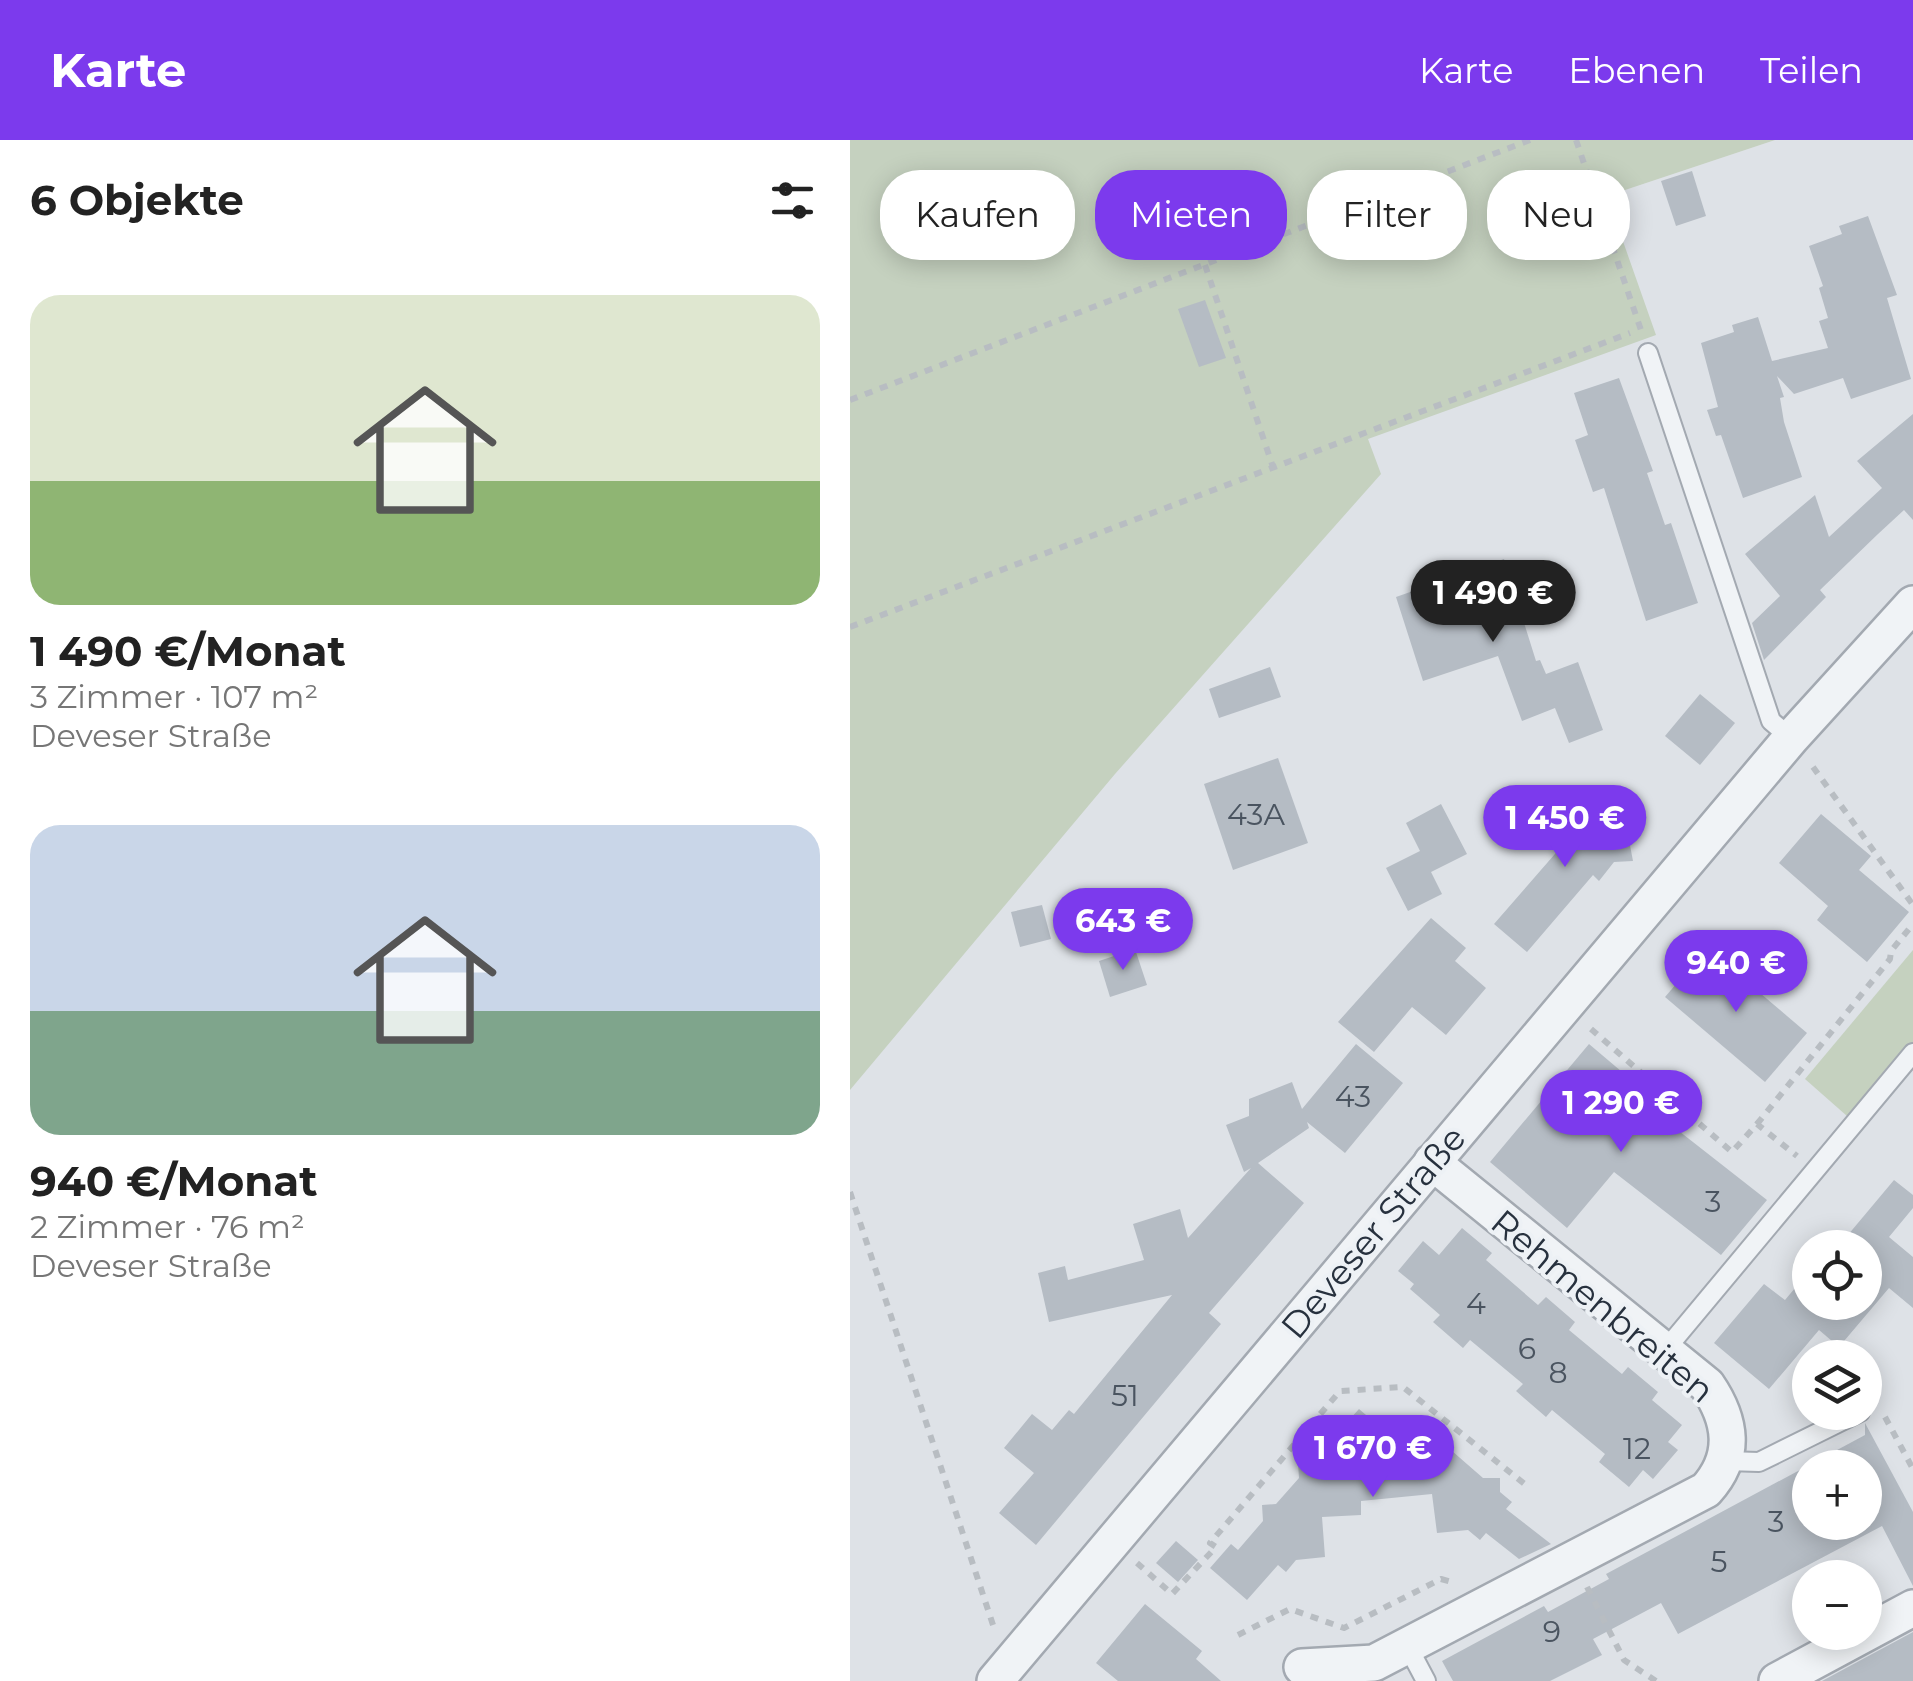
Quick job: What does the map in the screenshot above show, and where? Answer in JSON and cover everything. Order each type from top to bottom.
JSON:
[{"type":"street","name":"Deveser Straße","points":[[1004,1670],[1791,738],[1913,604]]},
{"type":"street","name":"Rehmenbreiten","points":[[1432,1162],[1707,1385],[1722,1407],[1729,1436],[1726,1461]]},
{"type":"street","points":[[1298,1674],[1374,1663],[1706,1490],[1726,1461]]},
{"type":"street","points":[[1777,1681],[1913,1608]]},
{"type":"lane","points":[[1648,352],[1771,722],[1791,738]]},
{"type":"lane","points":[[1666,1349],[1913,1053]]},
{"type":"lane","points":[[1726,1461],[1759,1462],[1824,1430]]},
{"type":"lane","points":[[1408,1646],[1426,1681]]},
{"type":"path","points":[[850,400],[1530,140]]},
{"type":"path","points":[[850,628],[1641,329],[1576,140]]},
{"type":"path","points":[[1205,264],[1273,467]]},
{"type":"path","points":[[1791,738],[1913,904]]},
{"type":"path","points":[[1564,1006],[1732,1152],[1890,960],[1891,951],[1913,924]]},
{"type":"path","points":[[1628,1074],[1633,1065]]},
{"type":"path","points":[[1756,1124],[1815,1171]]},
{"type":"path","points":[[850,1192],[998,1641],[1004,1670]]},
{"type":"path","points":[[1130,1556],[1172,1594],[1216,1547],[1210,1543],[1340,1391],[1403,1387],[1526,1485]]},
{"type":"path","points":[[1882,1417],[1888,1420],[1913,1469]]},
{"type":"path","points":[[1574,1558],[1624,1660],[1656,1681]]},
{"type":"path","points":[[1238,1635],[1290,1609],[1344,1628],[1440,1579],[1477,1591],[1487,1604]]},
{"type":"green space","points":[[850,140],[1775,140],[1630,188],[1630,170],[1487,170],[1487,260],[1630,260],[1656,335],[1368,439],[1381,474],[1115,774],[850,1090]]},
{"type":"green space","points":[[1913,950],[1913,1043],[1847,1116],[1805,1079]]},
{"type":"building","points":[[1692,171],[1706,216],[1676,226],[1661,181]]},
{"type":"building","points":[[1868,216],[1897,295],[1887,298],[1911,379],[1851,399],[1843,378],[1794,394],[1777,376],[1784,397],[1780,398],[1784,422],[1802,477],[1743,498],[1721,435],[1716,436],[1707,410],[1718,407],[1701,343],[1734,332],[1732,325],[1758,317],[1772,361],[1828,348],[1819,321],[1828,318],[1819,288],[1823,286],[1809,246],[1842,234],[1839,226]]},
{"type":"building","points":[[1205,300],[1226,358],[1199,367],[1178,309]]},
{"type":"building","points":[[1619,378],[1653,471],[1647,473],[1665,525],[1671,523],[1698,603],[1646,621],[1604,488],[1593,492],[1575,440],[1588,435],[1574,393]]},
{"type":"building","points":[[1913,414],[1913,520],[1904,510],[1878,534],[1820,590],[1826,597],[1764,660],[1752,623],[1780,596],[1745,554],[1815,495],[1829,537],[1882,488],[1857,461]]},
{"type":"building","points":[[1504,559],[1536,661],[1540,660],[1546,674],[1578,662],[1603,730],[1569,743],[1555,708],[1522,721],[1498,656],[1423,681],[1396,597]]},
{"type":"building","points":[[1270,667],[1281,697],[1219,718],[1209,689]]},
{"type":"building","points":[[1700,694],[1735,723],[1700,765],[1665,736]]},
{"type":"building","points":[[1278,758],[1308,843],[1233,870],[1204,784]]},
{"type":"building","points":[[1560,793],[1591,820],[1599,811],[1628,835],[1633,861],[1614,862],[1599,881],[1593,875],[1527,952],[1494,924],[1581,824],[1560,835],[1539,817]]},
{"type":"building","points":[[1441,804],[1467,854],[1431,872],[1442,894],[1408,911],[1386,868],[1420,851],[1406,823]]},
{"type":"building","points":[[1821,814],[1871,856],[1859,870],[1909,912],[1867,962],[1817,920],[1828,906],[1779,863]]},
{"type":"building","points":[[1042,905],[1051,939],[1020,947],[1011,912]]},
{"type":"building","points":[[1431,918],[1466,948],[1455,961],[1486,988],[1446,1035],[1412,1007],[1374,1052],[1338,1022]]},
{"type":"building","points":[[1707,948],[1807,1033],[1765,1082],[1665,997]]},
{"type":"building","points":[[1135,949],[1147,985],[1110,997],[1099,961]]},
{"type":"building","points":[[1356,1044],[1403,1083],[1345,1153],[1307,1122],[1309,1128],[1258,1163],[1304,1203],[1209,1313],[1221,1324],[1036,1545],[999,1513],[1034,1473],[1004,1448],[1032,1414],[1052,1430],[1069,1410],[1074,1414],[1172,1295],[1049,1322],[1038,1273],[1065,1266],[1068,1280],[1144,1260],[1133,1224],[1180,1209],[1188,1238],[1251,1168],[1244,1172],[1226,1125],[1249,1116],[1249,1099],[1292,1082],[1302,1109]]},
{"type":"building","points":[[1589,1044],[1667,1110],[1661,1117],[1767,1200],[1721,1255],[1614,1172],[1567,1228],[1490,1162]]},
{"type":"building","points":[[1894,1180],[1913,1195],[1913,1208],[1889,1237],[1913,1257],[1913,1308],[1889,1288],[1882,1296],[1882,1230],[1852,1230]]},
{"type":"building","points":[[1462,1228],[1492,1253],[1486,1260],[1538,1305],[1546,1297],[1575,1322],[1569,1330],[1622,1374],[1628,1367],[1658,1392],[1652,1400],[1682,1425],[1668,1442],[1678,1450],[1653,1479],[1643,1470],[1629,1487],[1599,1462],[1605,1454],[1552,1410],[1546,1417],[1516,1391],[1523,1384],[1470,1340],[1463,1348],[1433,1322],[1440,1315],[1410,1289],[1414,1284],[1398,1271],[1423,1241],[1439,1255]]},
{"type":"building","points":[[1764,1284],[1785,1300],[1792,1292],[1792,1320],[1862,1320],[1845,1340],[1831,1340],[1819,1330],[1811,1340],[1792,1340],[1792,1362],[1769,1389],[1714,1343]]},
{"type":"building","points":[[1359,1409],[1393,1438],[1415,1437],[1425,1426],[1439,1437],[1451,1436],[1452,1451],[1483,1478],[1500,1478],[1500,1492],[1512,1502],[1506,1509],[1551,1544],[1519,1559],[1486,1533],[1480,1540],[1468,1530],[1437,1533],[1432,1494],[1361,1501],[1361,1515],[1322,1517],[1325,1557],[1296,1560],[1286,1572],[1278,1565],[1247,1600],[1210,1568],[1231,1544],[1238,1550],[1263,1521],[1262,1505],[1276,1504],[1299,1478],[1298,1463],[1312,1462],[1335,1436],[1334,1421],[1349,1420]]},
{"type":"building","points":[[1869,1430],[1880,1450],[1837,1450]]},
{"type":"building","points":[[1882,1455],[1913,1512],[1913,1586],[1882,1526]]},
{"type":"building","points":[[1792,1474],[1792,1540],[1856,1540],[1818,1560],[1792,1560],[1792,1574],[1678,1634],[1661,1603],[1593,1639],[1602,1655],[1550,1681],[1453,1681],[1442,1661],[1544,1606],[1548,1612],[1609,1579],[1606,1574]]},
{"type":"building","points":[[1176,1541],[1198,1560],[1178,1582],[1156,1563]]},
{"type":"building","points":[[1145,1604],[1202,1651],[1196,1659],[1221,1681],[1118,1681],[1096,1663]]},
{"type":"building","points":[[1913,1632],[1913,1681],[1822,1681],[1882,1650]]}]
